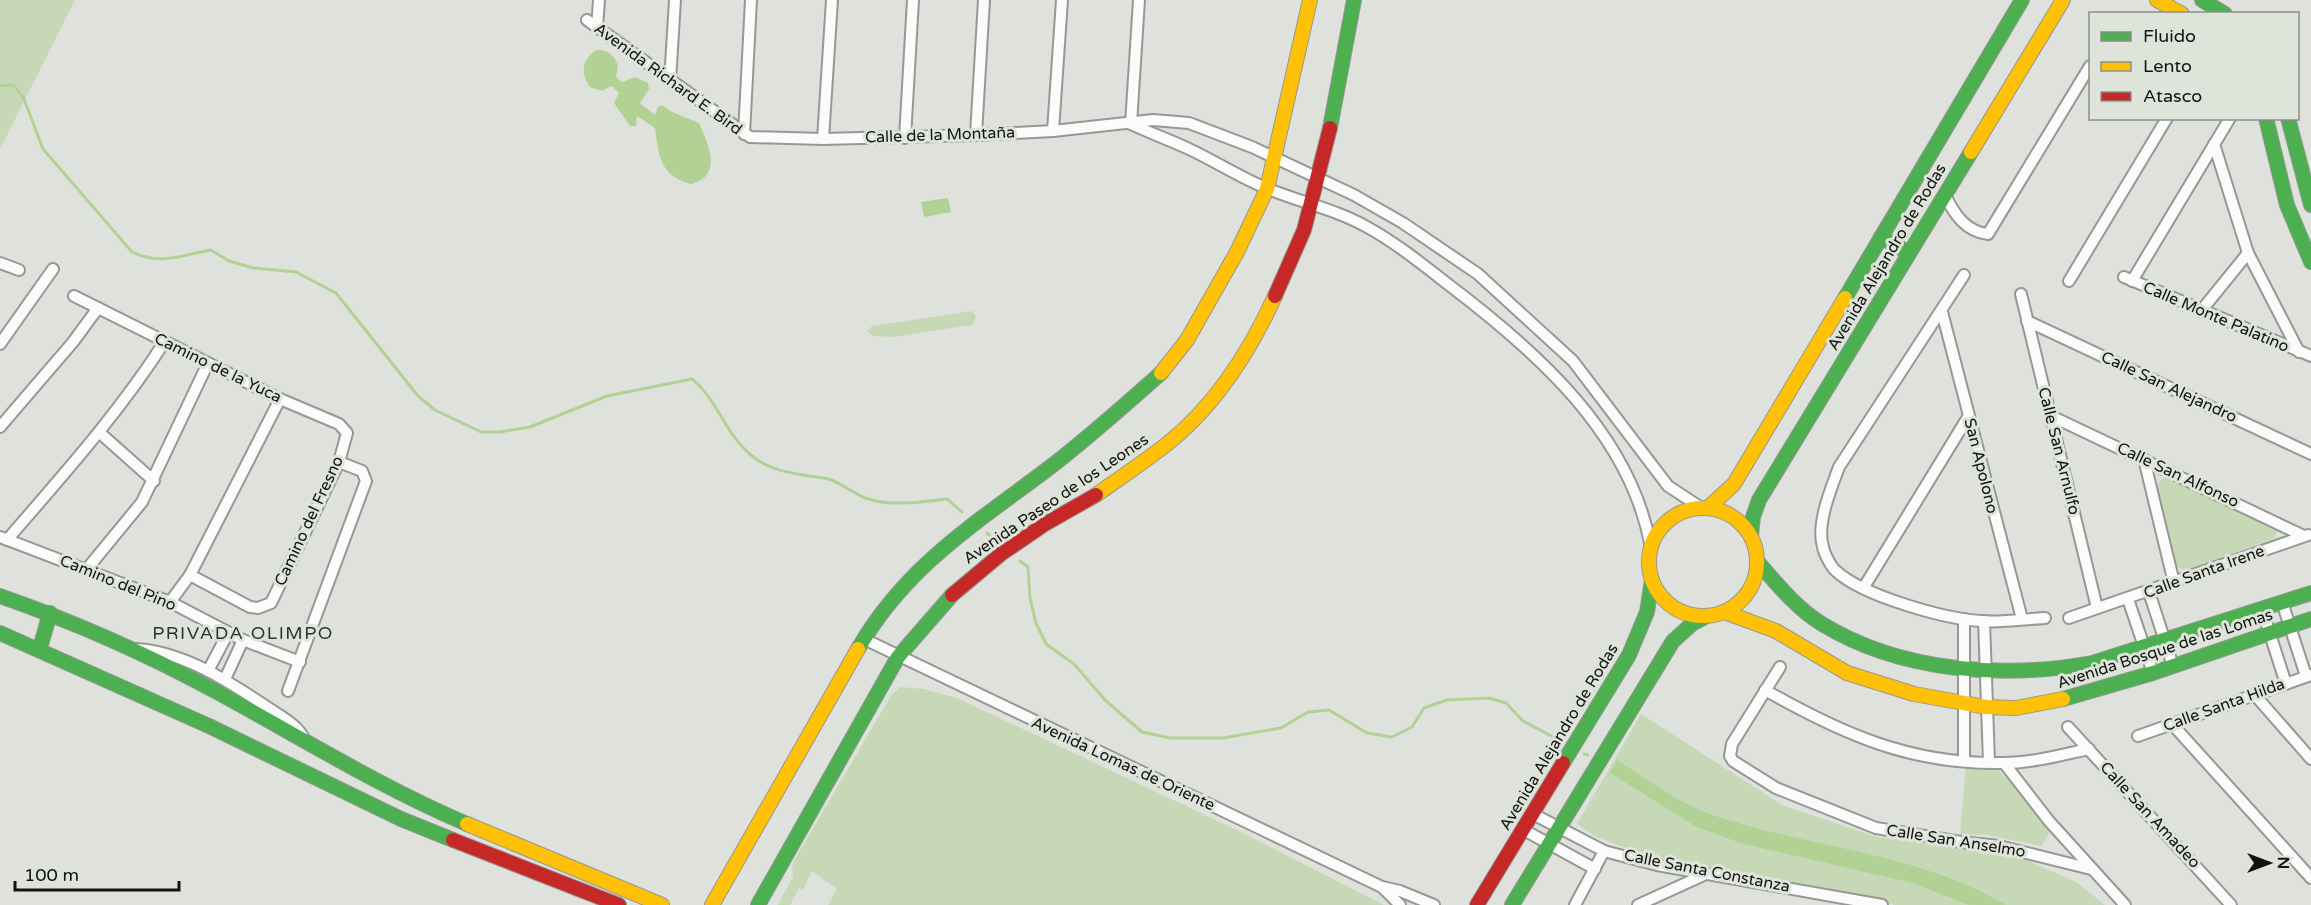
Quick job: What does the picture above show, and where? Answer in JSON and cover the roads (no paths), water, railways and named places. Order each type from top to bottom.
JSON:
[{"type":"street","points":[[597,28],[598,0]]},
{"type":"street","points":[[670,81],[675,0]]},
{"type":"street","points":[[747,135],[752,0]]},
{"type":"street","points":[[823,139],[832,0]]},
{"type":"street","points":[[905,138],[913,0]]},
{"type":"street","points":[[976,135],[984,0]]},
{"type":"street","points":[[1053,131],[1062,0]]},
{"type":"street","points":[[1139,0],[1131,124],[1189,149],[1267,189],[1367,226],[1485,312],[1547,369],[1586,410],[1635,490],[1651,548]]},
{"type":"street","name":"Avenida Paseo de los Leones","points":[[712,905],[864,639],[895,595],[942,547],[1051,466],[1164,370],[1186,340],[1231,262],[1267,189],[1276,159],[1310,0]]},
{"type":"street","name":"Avenida Paseo de los Leones","points":[[758,905],[898,657],[960,586],[1045,524],[1092,498],[1168,443],[1208,404],[1239,363],[1260,328],[1304,230],[1320,178],[1354,0]]},
{"type":"street","name":"Avenida Alejandro de Rodas","points":[[1704,507],[1734,484],[2022,0]]},
{"type":"street","name":"Avenida Alejandro de Rodas","points":[[1751,536],[1753,517],[1759,500],[2063,0]]},
{"type":"street","points":[[2157,0],[2178,12]]},
{"type":"street","points":[[2202,0],[2222,12]]},
{"type":"street","name":"Avenida Richard E. Bird","points":[[586,20],[747,135]]},
{"type":"street","points":[[1945,195],[1953,212],[1974,233],[1988,234],[2089,69]]},
{"type":"street","name":"Calle de la Montaña","points":[[747,135],[823,139],[905,138],[1053,131],[1153,120],[1176,120],[1211,131],[1320,178],[1403,223],[1478,274],[1548,336],[1602,396],[1668,486],[1704,507]]},
{"type":"street","points":[[2069,281],[2166,120]]},
{"type":"street","points":[[2229,120],[2214,144],[2248,252],[2308,354]]},
{"type":"street","points":[[2266,120],[2287,205],[2311,262]]},
{"type":"street","points":[[2289,120],[2311,205]]},
{"type":"street","name":"Calle Monte Palatino","points":[[2214,144],[2128,279],[2200,311],[2308,354]]},
{"type":"street","points":[[1881,237],[1909,253]]},
{"type":"street","points":[[2200,311],[2248,252]]},
{"type":"street","points":[[0,263],[19,270]]},
{"type":"street","points":[[0,344],[53,269]]},
{"type":"street","points":[[1964,275],[1839,467],[1823,516],[1822,546],[1835,570],[1889,599],[1964,620],[2045,618]]},
{"type":"street","name":"Calle San Arnulfo","points":[[2021,294],[2097,608]]},
{"type":"street","name":"Camino de la Yuca","points":[[74,296],[280,399],[339,424]]},
{"type":"street","points":[[0,427],[99,309]]},
{"type":"street","name":"San Apolono","points":[[1942,312],[2022,619]]},
{"type":"street","name":"Calle San Alejandro","points":[[2027,321],[2311,454]]},
{"type":"street","points":[[3,538],[100,433],[136,386],[165,341]]},
{"type":"street","points":[[87,569],[142,502],[154,481],[208,363]]},
{"type":"street","points":[[1586,410],[1602,396]]},
{"type":"street","points":[[170,602],[189,575],[280,399]]},
{"type":"street","name":"Calle San Alfonso","points":[[2051,416],[2308,535]]},
{"type":"street","points":[[1864,587],[1968,417]]},
{"type":"street","name":"Camino del Fresno","points":[[189,575],[250,607],[258,608],[267,605],[274,598],[339,462],[347,433],[339,424]]},
{"type":"street","points":[[100,433],[154,481]]},
{"type":"street","points":[[2144,459],[2174,583]]},
{"type":"street","points":[[288,691],[366,481],[362,471],[339,462]]},
{"type":"street","points":[[1512,905],[1673,641],[1692,624],[1707,616],[1724,612],[1746,595],[1754,579],[1757,561],[1751,536],[1729,514],[1704,507],[1689,509],[1669,520],[1655,537],[1649,559],[1652,580],[1665,600],[1684,612],[1707,616]]},
{"type":"street","name":"Calle Santa Irene","points":[[2069,618],[2308,535]]},
{"type":"street","name":"Camino del Pino","points":[[3,538],[170,602],[228,633],[300,663]]},
{"type":"street","name":"Avenida Bosque de las Lomas","points":[[1757,561],[1789,598],[1822,624],[1843,635],[1880,650],[1939,665],[2013,672],[2063,670],[2145,648],[2311,593]]},
{"type":"street","name":"Avenida Alejandro de Rodas","points":[[1477,905],[1629,655],[1647,612],[1652,580]]},
{"type":"street","points":[[2149,592],[2173,666]]},
{"type":"street","points":[[0,596],[50,613],[133,649],[216,691],[410,800],[656,904]]},
{"type":"street","points":[[2128,599],[2153,673]]},
{"type":"street","points":[[2282,602],[2309,676]]},
{"type":"street","points":[[2262,609],[2286,684]]},
{"type":"street","name":"Avenida Bosque de las Lomas","points":[[1724,612],[1776,631],[1847,674],[1914,694],[1964,705],[2016,708],[2047,703],[2153,673],[2311,619]]},
{"type":"street","points":[[40,648],[50,613]]},
{"type":"street","points":[[1964,620],[1964,761]]},
{"type":"street","points":[[1984,621],[1989,762]]},
{"type":"street","points":[[0,633],[40,648],[209,726],[401,819],[619,905]]},
{"type":"street","points":[[208,671],[228,633]]},
{"type":"street","name":"Avenida Lomas de Oriente","points":[[864,639],[1382,887],[1400,891],[1434,905]]},
{"type":"street","points":[[225,679],[243,640]]},
{"type":"street","points":[[133,649],[153,650],[225,679],[292,725],[303,736],[305,742]]},
{"type":"street","points":[[1780,667],[1765,690],[1838,730],[1876,745],[1912,754],[1964,761],[2004,763],[2089,749]]},
{"type":"street","name":"Calle Santa Hilda","points":[[2138,736],[2309,676]]},
{"type":"street","name":"Calle San Anselmo","points":[[1765,690],[1732,744],[1730,756],[1776,788],[1876,828],[1999,846],[2091,868]]},
{"type":"street","points":[[2254,694],[2311,759]]},
{"type":"street","points":[[2172,724],[2311,878]]},
{"type":"street","name":"Calle San Amadeo","points":[[2068,726],[2231,905]]},
{"type":"street","points":[[2004,763],[2091,868],[2125,905]]},
{"type":"street","points":[[401,819],[410,800]]},
{"type":"street","name":"Calle Santa Constanza","points":[[1533,814],[1604,851],[1657,865],[1882,905]]},
{"type":"street","points":[[1522,829],[1595,869]]},
{"type":"street","points":[[1575,905],[1604,851]]},
{"type":"street","points":[[1638,905],[1707,873]]},
{"type":"street","name":"Avenida Lomas de Oriente","points":[[1382,887],[1400,905]]},
{"type":"street","points":[[1838,905],[1852,899]]},
{"type":"waterway","points":[[0,86],[14,85],[24,99],[43,149],[132,252],[162,259],[211,250],[229,261],[253,268],[296,272],[336,293],[418,396],[435,410],[481,432],[500,432],[530,427],[607,396],[692,379],[708,396],[742,447],[769,466],[778,470],[833,480],[860,496],[875,501],[906,503],[947,499],[962,512]]},
{"type":"waterway","points":[[987,533],[994,539]]},
{"type":"waterway","points":[[1020,561],[1028,567],[1030,598],[1036,623],[1046,644],[1074,664],[1106,701],[1142,732],[1170,738],[1223,738],[1281,728],[1308,712],[1329,710],[1367,733],[1392,737],[1412,727],[1424,708],[1447,700],[1489,698],[1506,703],[1523,721],[1561,741]]},
{"type":"waterway","points":[[1584,754],[1588,755]]},
{"type":"district","name":"PRIVADA OLIMPO","points":[[243,633]]}]
